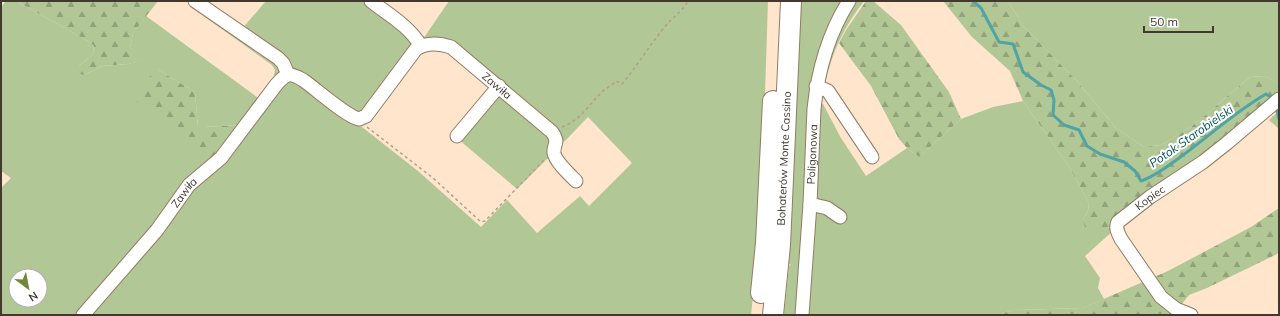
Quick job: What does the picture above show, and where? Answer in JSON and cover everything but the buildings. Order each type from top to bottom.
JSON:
[{"type":"highway","name":"Bohaterów Monte Cassino","points":[[759,315],[766,243],[777,1]]},
{"type":"highway","name":"Bohaterów Monte Cassino","points":[[773,315],[780,245],[791,1]]},
{"type":"street","points":[[195,1],[278,58],[283,63],[288,74],[297,76],[344,111],[356,118],[363,118],[366,116],[412,53],[421,46],[412,32],[371,1]]},
{"type":"street","name":"Poligonowa","points":[[802,315],[810,204],[816,86],[822,60],[830,37],[849,1]]},
{"type":"street","name":"Zawiła","points":[[421,46],[433,44],[452,47],[552,132]]},
{"type":"street","name":"Zawiła","points":[[83,315],[157,230],[189,185],[221,158],[276,85],[288,74]]},
{"type":"street","points":[[457,136],[499,86]]},
{"type":"street","points":[[816,86],[828,91],[872,158]]},
{"type":"street","name":"Kopiec","points":[[1190,315],[1176,309],[1161,297],[1121,239],[1116,226],[1118,222],[1150,197],[1202,162],[1227,143],[1279,99]]},
{"type":"street","points":[[552,132],[556,141],[555,156],[576,181]]},
{"type":"street","points":[[810,204],[827,208],[840,217]]},
{"type":"path","points":[[552,132],[571,124],[604,90],[616,81],[622,84],[638,66],[660,34],[688,1]]},
{"type":"path","points":[[356,118],[417,165],[480,221],[483,222],[555,150]]},
{"type":"green space","points":[[6,1],[16,1],[88,41],[94,46],[93,54],[79,66],[84,75],[102,66],[129,64],[144,58],[130,48],[133,33],[146,16],[261,100],[243,125],[198,127],[195,92],[157,69],[210,164],[80,315],[1,315],[1,188],[11,178],[1,171],[1,7]]},
{"type":"green space","points":[[16,1],[158,1],[133,33],[130,48],[145,58],[129,64],[102,66],[84,75],[78,73],[79,66],[93,54],[94,46],[88,41]]},
{"type":"green space","points":[[266,1],[367,1],[414,42],[363,114],[350,113],[241,30]]},
{"type":"green space","points":[[449,1],[768,1],[763,154],[757,258],[751,315],[86,315],[287,79],[302,82],[362,127],[418,171],[481,227],[507,200],[537,233],[580,196],[589,206],[632,163],[588,117],[564,142],[482,69],[423,39]]},
{"type":"green space","points":[[801,1],[845,1],[827,34],[798,315],[784,315],[789,266],[791,265],[789,264]]},
{"type":"green space","points":[[854,1],[864,1],[850,20],[840,40],[831,61],[825,84],[823,82],[827,59]]},
{"type":"green space","points":[[866,1],[873,1],[901,25],[949,92],[961,119],[919,157],[907,148],[899,139],[871,86],[839,43]]},
{"type":"green space","points":[[943,1],[1008,1],[1024,27],[1076,80],[1116,128],[1144,147],[1161,145],[1191,127],[1250,77],[1265,76],[1278,83],[1279,96],[1113,226],[1097,231],[1089,231],[1085,227],[1083,220],[1088,211],[1089,203],[1068,165],[1023,101],[1010,71],[972,37]]},
{"type":"green space","points":[[1008,1],[1279,1],[1279,84],[1265,76],[1250,77],[1191,127],[1161,145],[1144,147],[1116,128],[1076,80],[1024,27]]},
{"type":"green space","points":[[207,13],[283,69],[278,77],[274,75],[275,70],[272,65],[205,17]]},
{"type":"green space","points":[[157,69],[195,92],[198,127],[243,125],[210,164],[136,101],[138,89]]},
{"type":"green space","points":[[500,91],[550,134],[549,157],[517,189],[458,139]]},
{"type":"green space","points":[[1023,101],[1068,165],[1089,203],[1088,211],[1083,220],[1107,228],[1113,226],[1114,230],[1085,256],[1100,278],[1098,288],[1104,299],[1083,308],[1013,310],[997,315],[805,315],[814,214],[817,212],[817,200],[815,197],[818,103],[823,104],[841,138],[866,176],[907,148],[919,157],[961,119],[993,107]]},
{"type":"green space","points":[[1279,111],[1279,129],[1269,120]]},
{"type":"green space","points":[[1279,208],[1279,253],[1207,288],[1189,295],[1173,315],[997,315],[1013,310],[1083,308],[1168,271],[1251,227]]},
{"type":"waterway","name":"Potok Starobielski","points":[[973,1],[981,8],[999,42],[1013,44],[1023,72],[1041,85],[1051,90],[1054,100],[1053,115],[1064,125],[1079,130],[1087,146],[1100,154],[1124,162],[1135,171],[1141,181],[1167,167],[1254,101],[1266,94],[1273,98]]},
{"type":"waterway","name":"Potok Starobielski","points":[[1276,107],[1279,119]]}]
